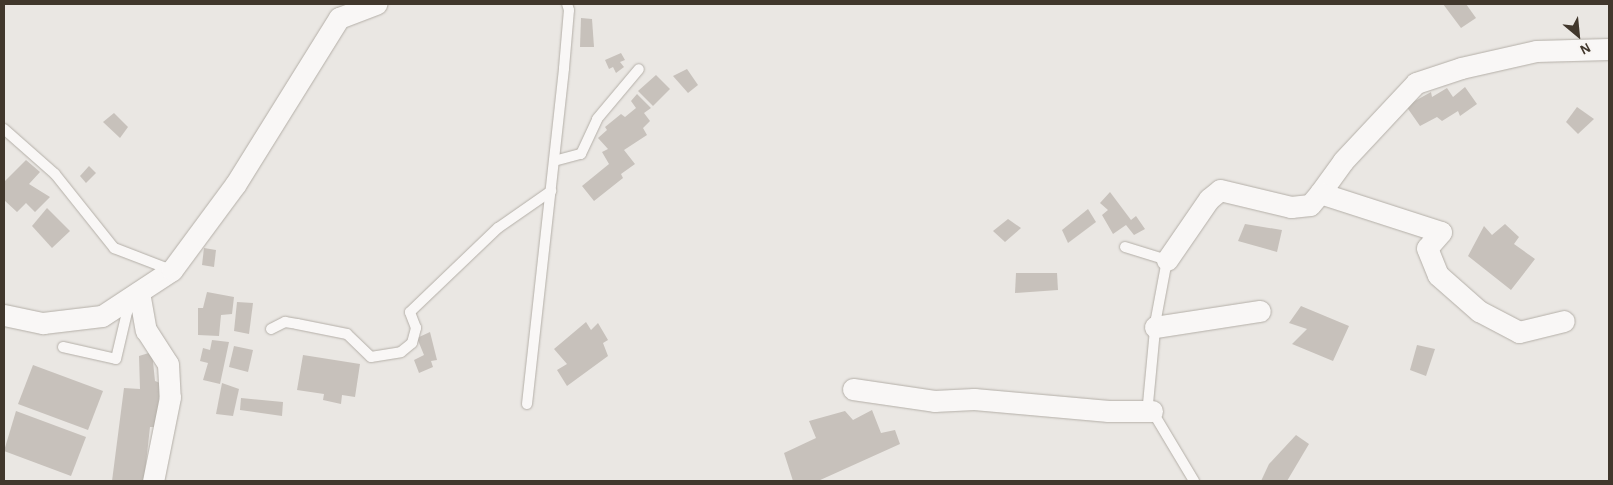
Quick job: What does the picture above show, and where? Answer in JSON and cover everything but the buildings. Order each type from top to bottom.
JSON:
[{"type":"street","points":[[4,315],[43,323],[102,316],[172,270],[235,185],[339,18],[376,4]]},
{"type":"street","points":[[1167,260],[1209,199],[1220,190],[1291,207],[1310,205],[1343,161],[1416,82],[1461,68],[1536,50],[1609,48]]},
{"type":"street","points":[[1320,193],[1441,232],[1427,248],[1438,275],[1479,312],[1519,332],[1564,321]]},
{"type":"street","points":[[139,292],[146,330],[168,364],[170,397],[153,481]]},
{"type":"street","points":[[1155,326],[1260,311]]},
{"type":"street","points":[[853,389],[898,398],[934,401],[974,399],[1108,411],[1152,411]]},
{"type":"lane","points":[[527,404],[554,161],[569,10],[567,4]]},
{"type":"lane","points":[[554,161],[581,154],[597,119],[639,69]]},
{"type":"lane","points":[[4,129],[55,174],[81,210],[114,248],[172,270]]},
{"type":"lane","points":[[271,330],[285,322],[297,324],[347,334],[363,346],[371,357],[401,352],[412,343],[416,328],[410,312],[498,228],[551,191]]},
{"type":"lane","points":[[1125,247],[1167,260],[1155,326],[1148,404],[1194,481]]},
{"type":"lane","points":[[63,347],[116,359],[127,312],[139,292]]}]
